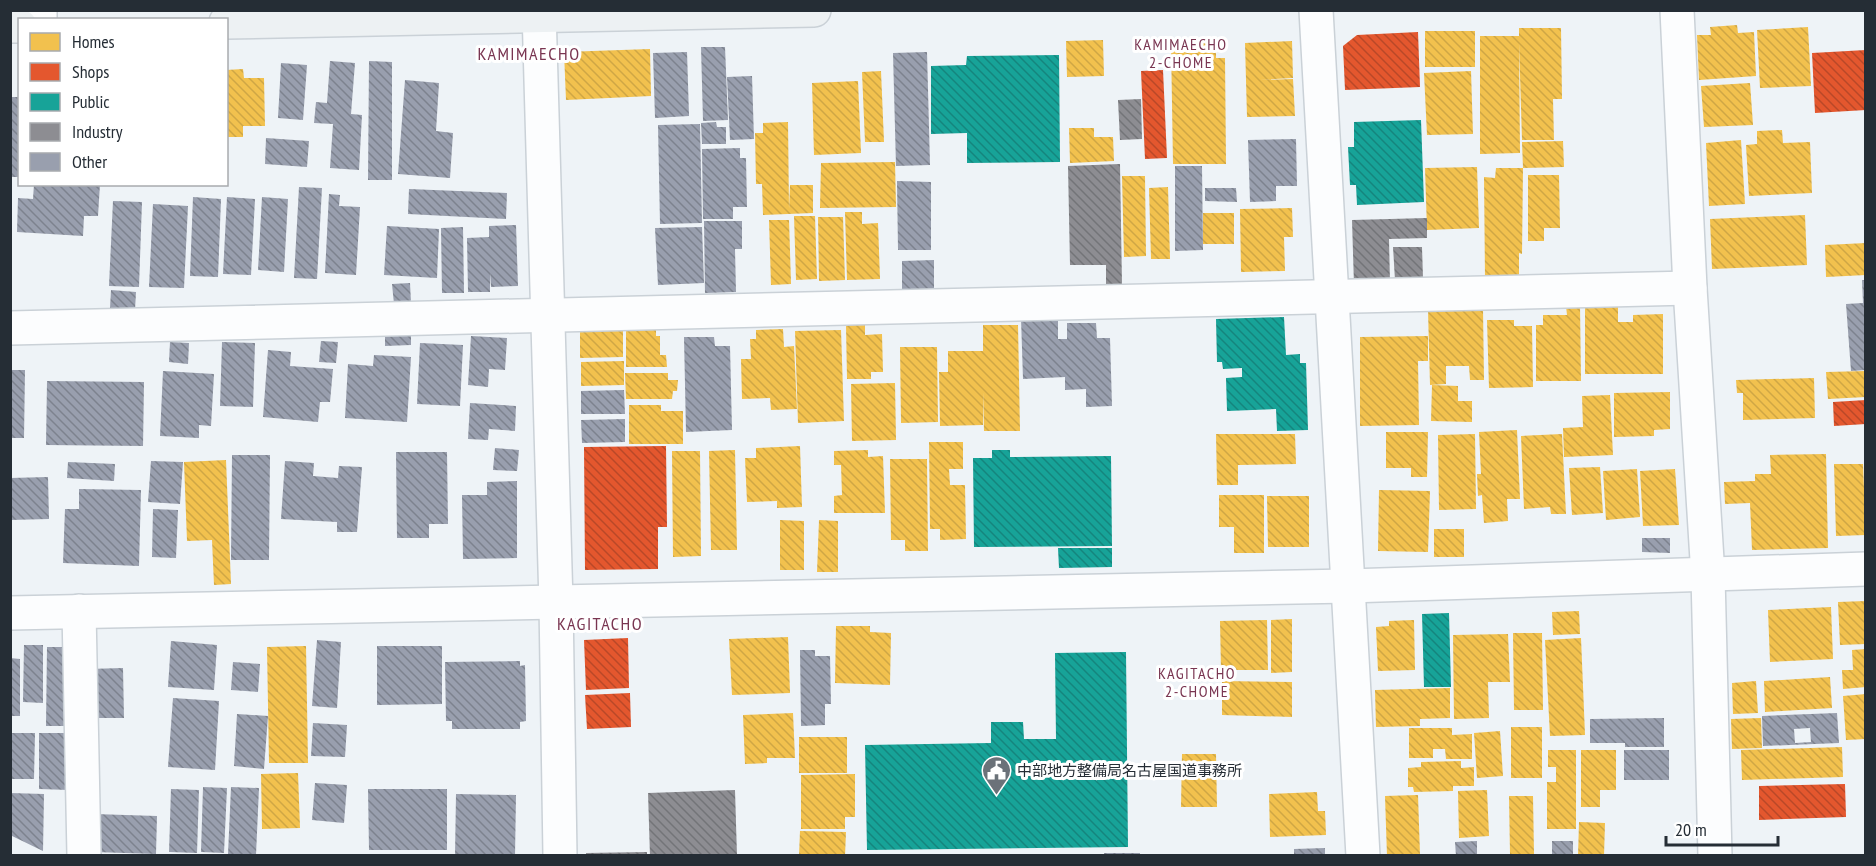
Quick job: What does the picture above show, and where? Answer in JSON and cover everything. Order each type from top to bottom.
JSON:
[{"type":"street","points":[[228,22],[539,13],[814,10]]},
{"type":"street","points":[[1316,10],[1363,855]]},
{"type":"street","points":[[1677,10],[1690,288],[1708,576],[1715,855]]},
{"type":"street","points":[[539,13],[549,316],[560,855]]},
{"type":"street","points":[[10,328],[840,307],[1332,299],[1690,288]]},
{"type":"street","points":[[10,613],[1349,586],[1708,576],[1866,569]]},
{"type":"street","points":[[79,611],[84,855]]},
{"type":"building: Homes","points":[[1737,25],[1738,33],[1754,32],[1756,76],[1699,80],[1697,35],[1711,35],[1710,27]]},
{"type":"building: Homes","points":[[1808,27],[1811,86],[1760,88],[1757,30]]},
{"type":"building: Homes","points":[[1519,28],[1561,28],[1562,99],[1553,99],[1554,140],[1522,140],[1519,43],[1520,153],[1480,154],[1480,36],[1519,36]]},
{"type":"building: Homes","points":[[1425,31],[1475,31],[1475,67],[1425,67]]},
{"type":"building: Homes","points":[[1103,40],[1104,76],[1067,77],[1066,41]]},
{"type":"building: Homes","points":[[1292,41],[1293,78],[1259,80],[1293,79],[1295,116],[1247,117],[1245,43]]},
{"type":"building: Homes","points":[[1216,42],[1216,58],[1225,58],[1226,164],[1173,164],[1171,43]]},
{"type":"building: Homes","points":[[650,49],[651,96],[566,100],[564,52]]},
{"type":"building: Homes","points":[[243,69],[244,78],[264,78],[265,126],[243,126],[243,137],[228,137],[228,70]]},
{"type":"building: Homes","points":[[881,71],[884,142],[865,142],[862,72]]},
{"type":"building: Homes","points":[[1471,71],[1473,134],[1427,135],[1424,73]]},
{"type":"building: Homes","points":[[858,81],[861,153],[814,155],[812,83]]},
{"type":"building: Homes","points":[[1750,83],[1753,125],[1704,127],[1701,86]]},
{"type":"building: Homes","points":[[788,122],[789,209],[790,185],[813,185],[813,213],[763,215],[762,184],[756,184],[755,133],[763,133],[763,123]]},
{"type":"building: Homes","points":[[1069,128],[1094,128],[1094,137],[1113,137],[1114,161],[1070,163]]},
{"type":"building: Homes","points":[[1782,130],[1783,143],[1810,142],[1812,193],[1749,196],[1746,145],[1757,144],[1757,131]]},
{"type":"building: Homes","points":[[1741,140],[1745,204],[1709,206],[1706,143]]},
{"type":"building: Homes","points":[[1563,141],[1564,167],[1523,168],[1522,142]]},
{"type":"building: Homes","points":[[895,162],[896,207],[820,208],[821,163]]},
{"type":"building: Homes","points":[[1477,167],[1479,228],[1427,230],[1425,168]]},
{"type":"building: Homes","points":[[1496,168],[1523,168],[1522,254],[1519,253],[1519,278],[1485,278],[1484,177],[1495,178]]},
{"type":"building: Homes","points":[[1528,175],[1559,175],[1560,228],[1544,228],[1544,241],[1528,241]]},
{"type":"building: Homes","points":[[1122,176],[1145,176],[1146,256],[1124,257]]},
{"type":"building: Homes","points":[[1168,187],[1170,259],[1151,259],[1149,188]]},
{"type":"building: Homes","points":[[1292,208],[1293,237],[1284,237],[1285,271],[1241,272],[1240,209]]},
{"type":"building: Homes","points":[[845,212],[862,212],[862,224],[878,223],[880,279],[847,280]]},
{"type":"building: Homes","points":[[1203,213],[1234,213],[1234,244],[1203,244]]},
{"type":"building: Homes","points":[[1805,215],[1807,265],[1712,269],[1710,219]]},
{"type":"building: Homes","points":[[794,216],[815,216],[817,279],[796,280]]},
{"type":"building: Homes","points":[[818,217],[843,217],[845,280],[819,281]]},
{"type":"building: Homes","points":[[769,220],[789,220],[791,284],[771,285]]},
{"type":"building: Homes","points":[[1866,243],[1866,275],[1826,277],[1825,245]]},
{"type":"building: Homes","points":[[1618,304],[1618,322],[1633,322],[1633,315],[1663,314],[1663,374],[1585,374],[1585,305]]},
{"type":"building: Homes","points":[[1580,305],[1581,381],[1536,381],[1536,325],[1543,325],[1543,315],[1567,315],[1566,306]]},
{"type":"building: Homes","points":[[1483,309],[1484,380],[1470,380],[1469,366],[1446,366],[1446,384],[1430,385],[1428,310]]},
{"type":"building: Homes","points":[[1487,320],[1514,320],[1514,326],[1532,326],[1533,387],[1489,388]]},
{"type":"building: Homes","points":[[846,325],[865,325],[865,335],[882,334],[883,372],[871,372],[871,379],[847,379]]},
{"type":"building: Homes","points":[[983,325],[1018,325],[1020,431],[984,431],[983,392],[983,425],[940,426],[939,372],[948,372],[948,351],[983,351]]},
{"type":"building: Homes","points":[[623,328],[623,357],[580,358],[580,329]]},
{"type":"building: Homes","points":[[626,328],[656,329],[656,336],[660,336],[660,355],[666,355],[667,367],[626,367]]},
{"type":"building: Homes","points":[[783,329],[784,347],[794,346],[797,409],[771,410],[770,398],[742,399],[741,359],[751,359],[750,339],[756,339],[756,330]]},
{"type":"building: Homes","points":[[841,330],[844,421],[798,423],[795,331]]},
{"type":"building: Homes","points":[[1428,336],[1428,361],[1418,361],[1419,425],[1360,426],[1360,337]]},
{"type":"building: Homes","points":[[900,347],[937,347],[938,422],[901,423]]},
{"type":"building: Homes","points":[[624,361],[624,385],[581,386],[581,362]]},
{"type":"building: Homes","points":[[1866,371],[1866,397],[1828,399],[1826,372]]},
{"type":"building: Homes","points":[[625,373],[668,373],[668,380],[678,380],[677,391],[673,391],[672,399],[626,399]]},
{"type":"building: Homes","points":[[1814,378],[1815,418],[1743,420],[1743,393],[1737,393],[1736,380]]},
{"type":"building: Homes","points":[[895,383],[896,440],[852,441],[851,384]]},
{"type":"building: Homes","points":[[1432,385],[1458,386],[1458,401],[1472,401],[1472,422],[1431,421]]},
{"type":"building: Homes","points":[[1670,392],[1670,429],[1654,430],[1654,436],[1614,437],[1614,393]]},
{"type":"building: Homes","points":[[1610,395],[1613,455],[1564,457],[1563,428],[1583,427],[1582,396]]},
{"type":"building: Homes","points":[[629,405],[661,405],[661,411],[683,411],[683,444],[629,444]]},
{"type":"building: Homes","points":[[1517,430],[1520,499],[1507,499],[1508,521],[1484,523],[1482,495],[1478,496],[1477,474],[1481,474],[1479,432]]},
{"type":"building: Homes","points":[[1386,432],[1428,432],[1427,477],[1411,477],[1411,468],[1386,468]]},
{"type":"building: Homes","points":[[1216,434],[1295,434],[1296,464],[1238,465],[1238,485],[1217,485]]},
{"type":"building: Homes","points":[[1475,434],[1476,509],[1439,510],[1438,435]]},
{"type":"building: Homes","points":[[1562,434],[1566,514],[1551,514],[1550,507],[1524,509],[1521,436]]},
{"type":"building: Homes","points":[[929,442],[963,442],[963,469],[949,469],[950,485],[965,485],[966,539],[940,540],[940,529],[930,529]]},
{"type":"building: Homes","points":[[800,446],[802,507],[777,508],[777,501],[747,502],[745,458],[756,458],[756,448]]},
{"type":"building: Homes","points":[[735,450],[737,550],[711,550],[709,451]]},
{"type":"building: Homes","points":[[868,450],[868,457],[883,456],[885,513],[834,513],[834,496],[842,495],[841,465],[834,465],[834,451]]},
{"type":"building: Homes","points":[[672,451],[700,451],[701,556],[673,557]]},
{"type":"building: Homes","points":[[1826,454],[1828,548],[1752,550],[1750,503],[1725,504],[1724,482],[1755,481],[1755,474],[1771,474],[1770,455]]},
{"type":"building: Homes","points":[[890,459],[927,459],[928,551],[905,551],[905,540],[891,540]]},
{"type":"building: Homes","points":[[226,460],[231,584],[214,585],[212,540],[187,541],[184,462]]},
{"type":"building: Homes","points":[[1834,464],[1863,464],[1866,535],[1836,536]]},
{"type":"building: Homes","points":[[1600,467],[1603,513],[1572,515],[1569,468]]},
{"type":"building: Homes","points":[[1637,469],[1640,517],[1606,520],[1603,471]]},
{"type":"building: Homes","points":[[1675,469],[1679,525],[1643,526],[1640,471]]},
{"type":"building: Homes","points":[[1379,490],[1430,491],[1428,552],[1378,551]]},
{"type":"building: Homes","points":[[1219,495],[1264,495],[1264,553],[1234,553],[1234,527],[1219,527]]},
{"type":"building: Homes","points":[[1267,496],[1309,496],[1309,547],[1268,547]]},
{"type":"building: Homes","points":[[780,520],[804,521],[804,570],[780,570]]},
{"type":"building: Homes","points":[[819,520],[838,521],[838,572],[817,572]]},
{"type":"building: Homes","points":[[1434,529],[1464,529],[1464,557],[1434,557]]},
{"type":"building: Homes","points":[[1866,601],[1866,644],[1840,645],[1838,602]]},
{"type":"building: Homes","points":[[1831,607],[1833,659],[1770,662],[1768,610]]},
{"type":"building: Homes","points":[[1579,611],[1580,634],[1553,635],[1552,612]]},
{"type":"building: Homes","points":[[1292,619],[1292,672],[1271,673],[1271,620]]},
{"type":"building: Homes","points":[[1267,620],[1268,670],[1221,670],[1220,621]]},
{"type":"building: Homes","points":[[1414,620],[1415,670],[1378,671],[1376,627],[1389,626],[1389,621]]},
{"type":"building: Homes","points":[[836,626],[870,626],[870,632],[891,633],[890,685],[835,683]]},
{"type":"building: Homes","points":[[1513,633],[1542,633],[1543,710],[1514,710]]},
{"type":"building: Homes","points":[[1508,634],[1510,682],[1488,682],[1489,718],[1454,719],[1453,635]]},
{"type":"building: Homes","points":[[788,637],[790,693],[732,695],[729,639]]},
{"type":"building: Homes","points":[[1581,638],[1585,735],[1550,736],[1545,640]]},
{"type":"building: Homes","points":[[306,646],[308,763],[269,763],[267,647]]},
{"type":"building: Homes","points":[[1866,649],[1866,687],[1843,689],[1842,670],[1853,670],[1852,650]]},
{"type":"building: Homes","points":[[1830,677],[1832,708],[1765,712],[1764,681]]},
{"type":"building: Homes","points":[[1222,681],[1292,682],[1292,717],[1222,715]]},
{"type":"building: Homes","points":[[1756,681],[1758,713],[1733,714],[1732,683]]},
{"type":"building: Homes","points":[[1450,688],[1450,718],[1420,719],[1420,726],[1376,727],[1375,690]]},
{"type":"building: Homes","points":[[1866,694],[1866,739],[1846,740],[1843,696]]},
{"type":"building: Homes","points":[[793,713],[795,758],[767,758],[767,763],[745,764],[743,715]]},
{"type":"building: Homes","points":[[1761,718],[1762,748],[1732,749],[1731,719]]},
{"type":"building: Homes","points":[[1511,727],[1542,727],[1542,778],[1511,778]]},
{"type":"building: Homes","points":[[1409,728],[1452,728],[1452,735],[1472,734],[1472,759],[1446,759],[1445,749],[1433,749],[1433,758],[1409,758]]},
{"type":"building: Homes","points":[[1500,731],[1503,776],[1477,778],[1474,733]]},
{"type":"building: Homes","points":[[799,737],[847,737],[847,773],[799,773]]},
{"type":"building: Homes","points":[[1842,747],[1843,777],[1742,780],[1741,750]]},
{"type":"building: Homes","points":[[1548,750],[1576,750],[1576,829],[1547,829],[1547,782],[1556,782],[1556,767],[1548,767]]},
{"type":"building: Homes","points":[[1581,750],[1616,750],[1616,790],[1600,790],[1600,807],[1581,807]]},
{"type":"building: Homes","points":[[1182,754],[1216,754],[1217,807],[1181,807]]},
{"type":"building: Homes","points":[[1461,761],[1461,768],[1474,767],[1474,786],[1453,786],[1453,791],[1414,792],[1413,787],[1408,787],[1408,768],[1421,767],[1421,762]]},
{"type":"building: Homes","points":[[298,773],[300,828],[262,829],[261,774]]},
{"type":"building: Homes","points":[[855,774],[855,817],[845,817],[845,829],[801,829],[801,775]]},
{"type":"building: Homes","points":[[1487,790],[1489,836],[1459,838],[1458,791]]},
{"type":"building: Homes","points":[[1317,792],[1318,811],[1325,811],[1326,835],[1270,837],[1269,794]]},
{"type":"building: Homes","points":[[1418,795],[1420,855],[1387,856],[1385,796]]},
{"type":"building: Homes","points":[[1509,796],[1533,796],[1534,854],[1510,854]]},
{"type":"building: Homes","points":[[1579,822],[1605,823],[1604,856],[1578,856]]},
{"type":"building: Homes","points":[[800,831],[846,832],[845,856],[799,856]]},
{"type":"building: Shops","points":[[1418,32],[1420,87],[1345,90],[1343,46],[1357,35]]},
{"type":"building: Shops","points":[[1866,50],[1866,110],[1815,113],[1812,53]]},
{"type":"building: Shops","points":[[1163,70],[1167,158],[1145,159],[1141,71]]},
{"type":"building: Shops","points":[[1866,400],[1866,424],[1834,426],[1833,402]]},
{"type":"building: Shops","points":[[666,446],[667,527],[658,527],[658,569],[585,570],[584,447]]},
{"type":"building: Shops","points":[[628,638],[629,688],[586,690],[584,640]]},
{"type":"building: Shops","points":[[630,693],[631,727],[587,729],[585,695]]},
{"type":"building: Shops","points":[[1845,784],[1846,817],[1759,820],[1759,786]]},
{"type":"building: Public","points":[[1059,55],[1060,162],[967,163],[967,133],[931,134],[931,66],[966,65],[967,56]]},
{"type":"building: Public","points":[[1421,120],[1424,202],[1357,205],[1356,185],[1350,185],[1348,147],[1354,147],[1354,122]]},
{"type":"building: Public","points":[[1284,317],[1286,355],[1300,354],[1300,363],[1306,363],[1308,430],[1277,431],[1276,409],[1227,411],[1226,378],[1242,377],[1242,368],[1223,369],[1222,362],[1217,362],[1216,319]]},
{"type":"building: Public","points":[[992,450],[1010,450],[1010,457],[1111,456],[1112,546],[974,547],[973,458],[992,458]]},
{"type":"building: Public","points":[[1058,548],[1112,548],[1112,567],[1059,568]]},
{"type":"building: Public","points":[[1449,613],[1451,687],[1424,687],[1422,614]]},
{"type":"building: Public","name":"中部地方整備局名古屋国道事務所","points":[[1126,652],[1128,847],[867,850],[865,745],[991,743],[991,722],[1023,722],[1024,739],[1056,739],[1055,653]]},
{"type":"building: Industry","points":[[1141,99],[1142,139],[1120,140],[1118,100]]},
{"type":"building: Industry","points":[[1120,164],[1122,285],[1106,285],[1106,265],[1070,265],[1068,166]]},
{"type":"building: Industry","points":[[1427,218],[1427,238],[1389,239],[1390,283],[1354,285],[1352,220]]},
{"type":"building: Industry","points":[[1393,247],[1422,247],[1423,279],[1395,280]]},
{"type":"building: Industry","points":[[735,790],[737,856],[650,856],[648,793]]},
{"type":"building: Industry","points":[[647,852],[647,856],[586,856],[586,853]]},
{"type":"building: Other","points":[[701,47],[725,47],[728,120],[703,121]]},
{"type":"building: Other","points":[[687,52],[689,116],[655,118],[653,53]]},
{"type":"building: Other","points":[[927,52],[930,165],[896,166],[893,53]]},
{"type":"building: Other","points":[[330,61],[355,63],[351,114],[362,115],[359,170],[330,168],[333,124],[314,123],[316,102],[327,103]]},
{"type":"building: Other","points":[[369,61],[392,62],[392,180],[368,180]]},
{"type":"building: Other","points":[[281,63],[307,65],[303,120],[278,118]]},
{"type":"building: Other","points":[[752,76],[754,139],[730,140],[727,77]]},
{"type":"building: Other","points":[[405,80],[439,83],[436,131],[453,133],[450,178],[398,174]]},
{"type":"building: Other","points":[[10,97],[18,97],[18,177],[10,177]]},
{"type":"building: Other","points":[[716,122],[717,127],[726,127],[726,144],[702,144],[701,123]]},
{"type":"building: Other","points":[[700,124],[702,223],[660,224],[658,125]]},
{"type":"building: Other","points":[[266,138],[309,141],[307,167],[265,164]]},
{"type":"building: Other","points":[[1296,139],[1297,186],[1276,186],[1276,201],[1250,202],[1248,140]]},
{"type":"building: Other","points":[[740,148],[740,158],[746,158],[747,207],[733,207],[733,219],[703,219],[702,149]]},
{"type":"building: Other","points":[[1175,166],[1202,166],[1203,250],[1175,251]]},
{"type":"building: Other","points":[[897,181],[931,182],[931,250],[898,250]]},
{"type":"building: Other","points":[[34,186],[100,186],[98,216],[84,216],[83,236],[17,232],[18,198],[33,199]]},
{"type":"building: Other","points":[[299,187],[322,188],[317,279],[294,278]]},
{"type":"building: Other","points":[[1205,188],[1236,188],[1237,202],[1205,201]]},
{"type":"building: Other","points":[[409,189],[507,193],[506,219],[408,214]]},
{"type":"building: Other","points":[[329,194],[340,195],[339,206],[360,207],[356,275],[325,273]]},
{"type":"building: Other","points":[[193,197],[221,199],[218,277],[190,276]]},
{"type":"building: Other","points":[[227,197],[255,199],[251,275],[223,274]]},
{"type":"building: Other","points":[[262,197],[288,199],[284,272],[258,270]]},
{"type":"building: Other","points":[[113,201],[142,202],[139,287],[109,286]]},
{"type":"building: Other","points":[[153,204],[188,206],[184,288],[149,287]]},
{"type":"building: Other","points":[[704,221],[742,221],[742,249],[735,249],[736,292],[705,293]]},
{"type":"building: Other","points":[[516,225],[518,286],[491,287],[490,273],[490,292],[468,292],[467,238],[489,237],[489,226]]},
{"type":"building: Other","points":[[387,226],[439,229],[437,278],[384,275]]},
{"type":"building: Other","points":[[463,227],[464,293],[442,293],[441,228]]},
{"type":"building: Other","points":[[702,227],[704,283],[658,285],[655,228]]},
{"type":"building: Other","points":[[934,260],[934,296],[902,296],[902,261]]},
{"type":"building: Other","points":[[1862,280],[1866,280],[1866,370],[1851,371],[1846,304],[1863,303]]},
{"type":"building: Other","points":[[410,283],[411,303],[394,304],[392,284]]},
{"type":"building: Other","points":[[111,290],[136,292],[135,310],[110,308]]},
{"type":"building: Other","points":[[1058,317],[1058,339],[1067,339],[1067,323],[1096,323],[1097,338],[1110,338],[1112,406],[1086,407],[1086,389],[1065,390],[1065,377],[1023,379],[1021,318]]},
{"type":"building: Other","points":[[385,335],[411,335],[411,345],[385,346]]},
{"type":"building: Other","points":[[471,336],[507,338],[505,370],[489,369],[488,387],[468,385]]},
{"type":"building: Other","points":[[684,337],[714,337],[715,346],[730,346],[732,430],[686,432]]},
{"type":"building: Other","points":[[321,341],[338,342],[336,363],[319,362]]},
{"type":"building: Other","points":[[170,342],[189,343],[188,364],[169,362]]},
{"type":"building: Other","points":[[222,342],[255,343],[253,407],[220,406]]},
{"type":"building: Other","points":[[420,343],[463,345],[460,406],[417,404]]},
{"type":"building: Other","points":[[268,350],[291,352],[290,366],[333,369],[330,402],[320,402],[318,422],[263,417]]},
{"type":"building: Other","points":[[374,355],[411,357],[407,422],[345,418],[348,364],[373,366]]},
{"type":"building: Other","points":[[10,370],[25,370],[24,438],[10,438]]},
{"type":"building: Other","points":[[163,371],[214,374],[211,426],[199,425],[199,438],[160,436]]},
{"type":"building: Other","points":[[47,381],[144,382],[143,446],[46,445]]},
{"type":"building: Other","points":[[624,390],[625,414],[581,414],[581,391]]},
{"type":"building: Other","points":[[470,403],[516,406],[515,431],[489,429],[488,440],[468,439]]},
{"type":"building: Other","points":[[625,419],[625,442],[582,443],[581,420]]},
{"type":"building: Other","points":[[495,448],[519,450],[517,471],[493,470]]},
{"type":"building: Other","points":[[396,452],[447,452],[448,524],[429,524],[429,538],[397,538]]},
{"type":"building: Other","points":[[232,455],[270,455],[269,560],[231,560]]},
{"type":"building: Other","points":[[151,461],[183,462],[180,504],[148,502]]},
{"type":"building: Other","points":[[285,461],[314,463],[313,476],[338,478],[339,466],[362,467],[357,532],[337,532],[337,522],[281,519]]},
{"type":"building: Other","points":[[68,462],[115,464],[114,481],[67,478]]},
{"type":"building: Other","points":[[48,477],[49,519],[10,520],[10,478]]},
{"type":"building: Other","points":[[517,481],[517,558],[463,559],[462,495],[487,495],[487,482]]},
{"type":"building: Other","points":[[79,489],[141,490],[139,566],[63,563],[65,509],[79,509]]},
{"type":"building: Other","points":[[153,509],[178,510],[176,558],[152,557]]},
{"type":"building: Other","points":[[1642,538],[1670,538],[1670,553],[1642,552]]},
{"type":"building: Other","points":[[317,640],[341,642],[337,708],[312,706]]},
{"type":"building: Other","points":[[171,641],[217,645],[214,690],[168,687]]},
{"type":"building: Other","points":[[24,645],[43,645],[43,703],[23,702]]},
{"type":"building: Other","points":[[377,646],[442,646],[442,704],[377,705]]},
{"type":"building: Other","points":[[47,647],[70,647],[69,726],[46,726]]},
{"type":"building: Other","points":[[800,650],[815,650],[815,656],[830,656],[831,704],[825,704],[825,725],[801,726]]},
{"type":"building: Other","points":[[10,658],[20,659],[20,716],[10,716]]},
{"type":"building: Other","points":[[520,661],[520,666],[525,665],[526,721],[520,722],[520,729],[452,729],[452,721],[446,721],[445,662]]},
{"type":"building: Other","points":[[233,662],[260,664],[258,692],[231,690]]},
{"type":"building: Other","points":[[123,668],[124,718],[89,718],[88,669]]},
{"type":"building: Other","points":[[173,698],[219,701],[215,770],[168,767]]},
{"type":"building: Other","points":[[1837,713],[1839,743],[1763,746],[1762,716]],"holes":[[[1810,728],[1811,742],[1795,743],[1794,729]]]},
{"type":"building: Other","points":[[237,714],[268,716],[264,769],[234,766]]},
{"type":"building: Other","points":[[1664,718],[1664,747],[1625,747],[1625,743],[1590,743],[1590,719]]},
{"type":"building: Other","points":[[313,723],[347,725],[345,757],[311,756]]},
{"type":"building: Other","points":[[10,733],[35,733],[34,779],[10,779]]},
{"type":"building: Other","points":[[39,733],[70,733],[69,790],[39,789]]},
{"type":"building: Other","points":[[1624,750],[1669,750],[1669,780],[1624,780]]},
{"type":"building: Other","points":[[315,783],[347,785],[344,823],[312,820]]},
{"type":"building: Other","points":[[203,787],[227,788],[224,853],[201,852]]},
{"type":"building: Other","points":[[231,787],[259,788],[256,855],[228,854]]},
{"type":"building: Other","points":[[171,789],[199,790],[197,853],[169,852]]},
{"type":"building: Other","points":[[368,789],[447,789],[447,850],[369,850]]},
{"type":"building: Other","points":[[10,793],[44,794],[43,851],[10,835]]},
{"type":"building: Other","points":[[456,794],[516,795],[515,856],[455,856]]},
{"type":"building: Other","points":[[94,814],[157,816],[156,854],[93,852]]},
{"type":"building: Other","points":[[1477,841],[1477,856],[1456,856],[1455,842]]},
{"type":"building: Other","points":[[1552,841],[1573,841],[1573,856],[1552,856]]},
{"type":"building: Other","points":[[1325,848],[1325,856],[1294,856],[1294,849]]},
{"type":"building: Other","points":[[1104,853],[1140,853],[1140,856],[1104,856]]},
{"type":"place","name":"中部地方整備局名古屋国道事務所","points":[[996,796]]},
{"type":"district","name":"KAMIMAECHO","points":[[529,53]]},
{"type":"district","name":"KAMIMAECHO 2-CHOME","points":[[1181,53]]},
{"type":"district","name":"KAGITACHO","points":[[600,623]]},
{"type":"district","name":"KAGITACHO 2-CHOME","points":[[1197,682]]}]
